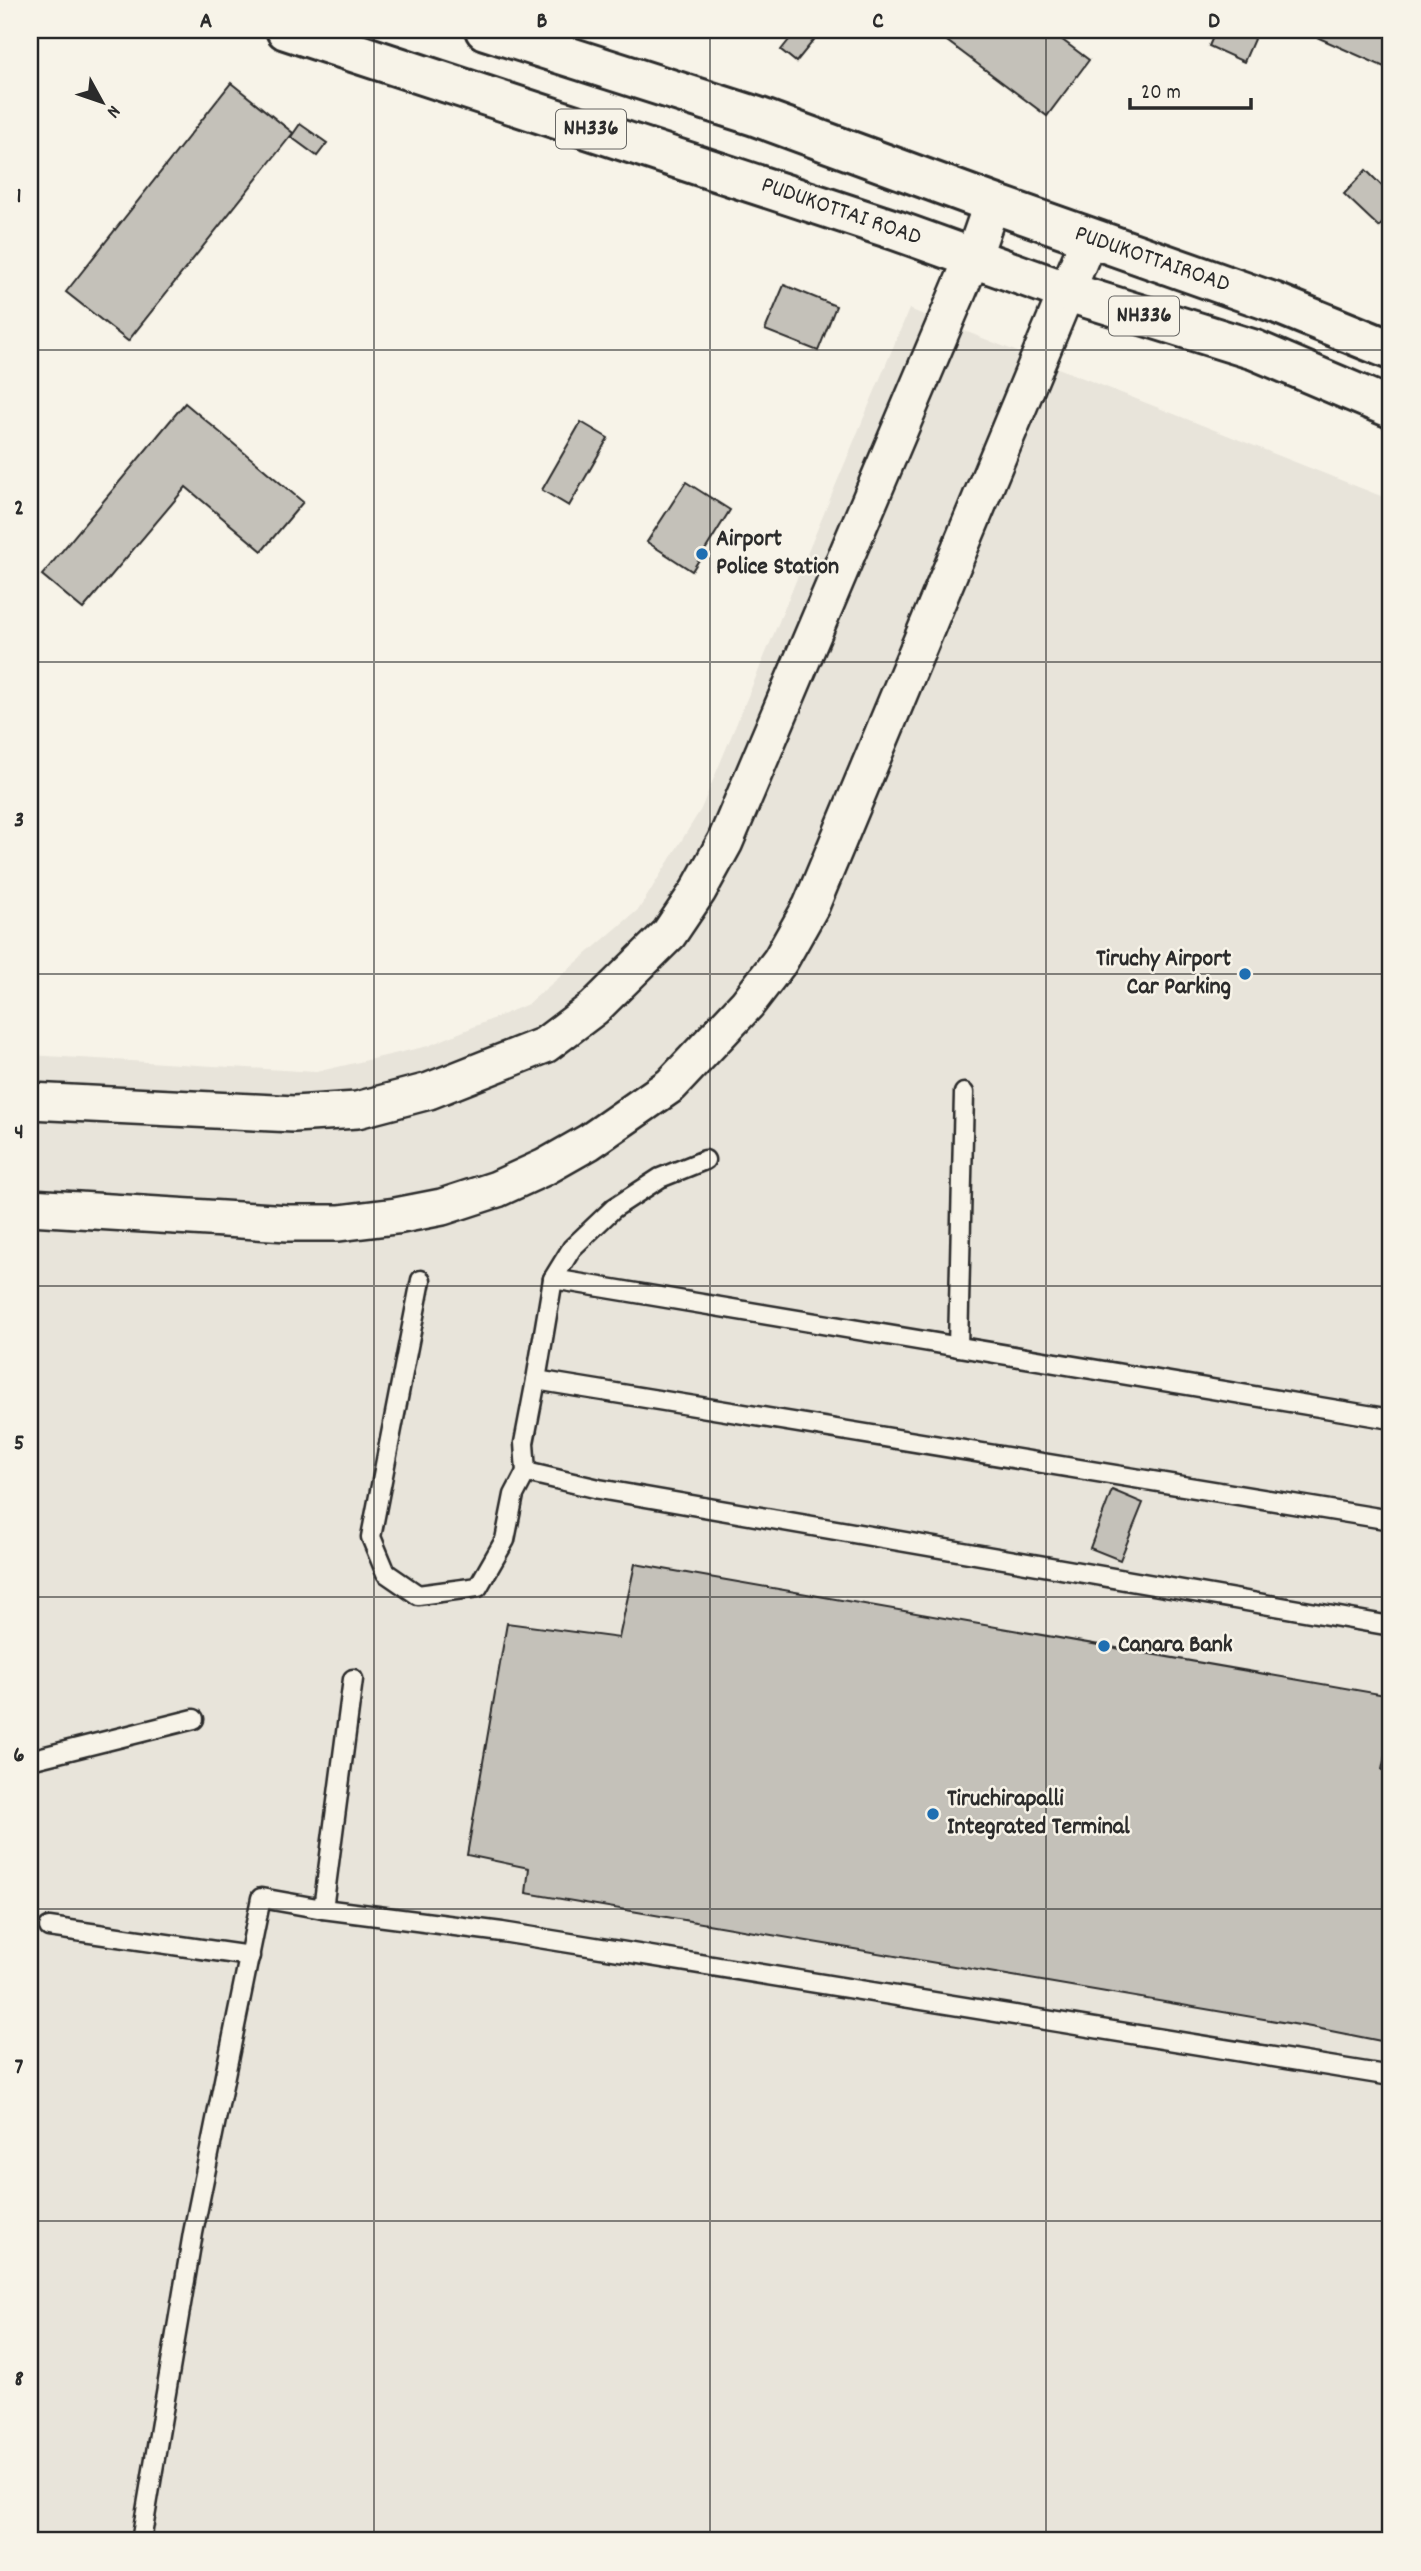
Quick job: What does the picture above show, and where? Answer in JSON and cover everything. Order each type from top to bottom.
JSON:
[{"type":"highway","name":"PUDUKOTTAI ROAD","points":[[286,30],[973,257],[1068,292],[1255,350],[1391,408]]},
{"type":"highway","name":"PUDUKOTTAIROAD","points":[[485,30],[755,116],[1273,302],[1391,350]]},
{"type":"street","points":[[30,1101],[294,1114],[357,1110],[429,1091],[545,1045],[594,1008],[668,934],[698,891],[725,842],[973,257],[992,203]]},
{"type":"street","points":[[30,1207],[288,1223],[339,1223],[397,1216],[442,1207],[496,1189],[545,1167],[609,1129],[671,1086],[747,1004],[780,961],[811,906],[1089,238]]},
{"type":"lane","points":[[958,1347],[964,1093]]},
{"type":"lane","points":[[421,1280],[371,1537],[386,1573],[418,1595],[478,1587],[505,1540],[514,1494],[526,1472],[524,1443],[553,1279],[572,1248],[614,1208],[660,1178],[705,1160]]},
{"type":"lane","points":[[553,1279],[1391,1419]]},
{"type":"lane","points":[[536,1380],[1391,1520]]},
{"type":"lane","points":[[526,1472],[599,1489],[1391,1626]]},
{"type":"lane","points":[[323,1909],[354,1679]]},
{"type":"lane","points":[[30,1760],[194,1719]]},
{"type":"lane","points":[[141,2541],[193,2233],[261,1898],[323,1909],[502,1932],[1391,2076]]},
{"type":"lane","points":[[49,1927],[250,1956]]},
{"type":"shaded area","points":[[909,309],[1391,500],[1391,2541],[30,2541],[30,1055],[316,1072],[428,1046],[528,1004],[639,909],[701,809]]},
{"type":"building","points":[[797,30],[802,30],[814,40],[796,62],[781,50]]},
{"type":"building","points":[[943,30],[1049,30],[1089,60],[1047,116],[939,35]]},
{"type":"building","points":[[1216,30],[1258,30],[1244,62],[1209,46]]},
{"type":"building","points":[[1301,30],[1391,30],[1391,70]]},
{"type":"building","points":[[231,83],[293,133],[128,341],[66,292]]},
{"type":"building","points":[[300,124],[327,143],[317,156],[291,137]]},
{"type":"building","points":[[1366,170],[1391,195],[1391,214],[1379,227],[1344,194]]},
{"type":"building","points":[[784,285],[836,306],[818,351],[765,330]]},
{"type":"building","points":[[185,403],[303,502],[262,551],[186,487],[83,609],[42,575]]},
{"type":"building","points":[[581,422],[608,438],[569,506],[542,490]]},
{"type":"building","points":[[686,482],[730,510],[692,571],[647,542]]},
{"type":"building","points":[[1112,1490],[1143,1503],[1120,1560],[1090,1548]]},
{"type":"building","name":"Tiruchirapalli Integrated Terminal","points":[[635,1564],[1391,1696],[1391,1727],[1382,1770],[1391,1772],[1391,2043],[526,1893],[529,1868],[467,1855],[507,1623],[619,1638]]},
{"type":"place","name":"Airport Police Station","points":[[702,554]]},
{"type":"place","name":"Tiruchy Airport Car Parking","points":[[1245,974]]},
{"type":"place","name":"Canara Bank","points":[[1104,1646]]},
{"type":"place","name":"Tiruchirapalli Integrated Terminal","points":[[933,1814]]}]
